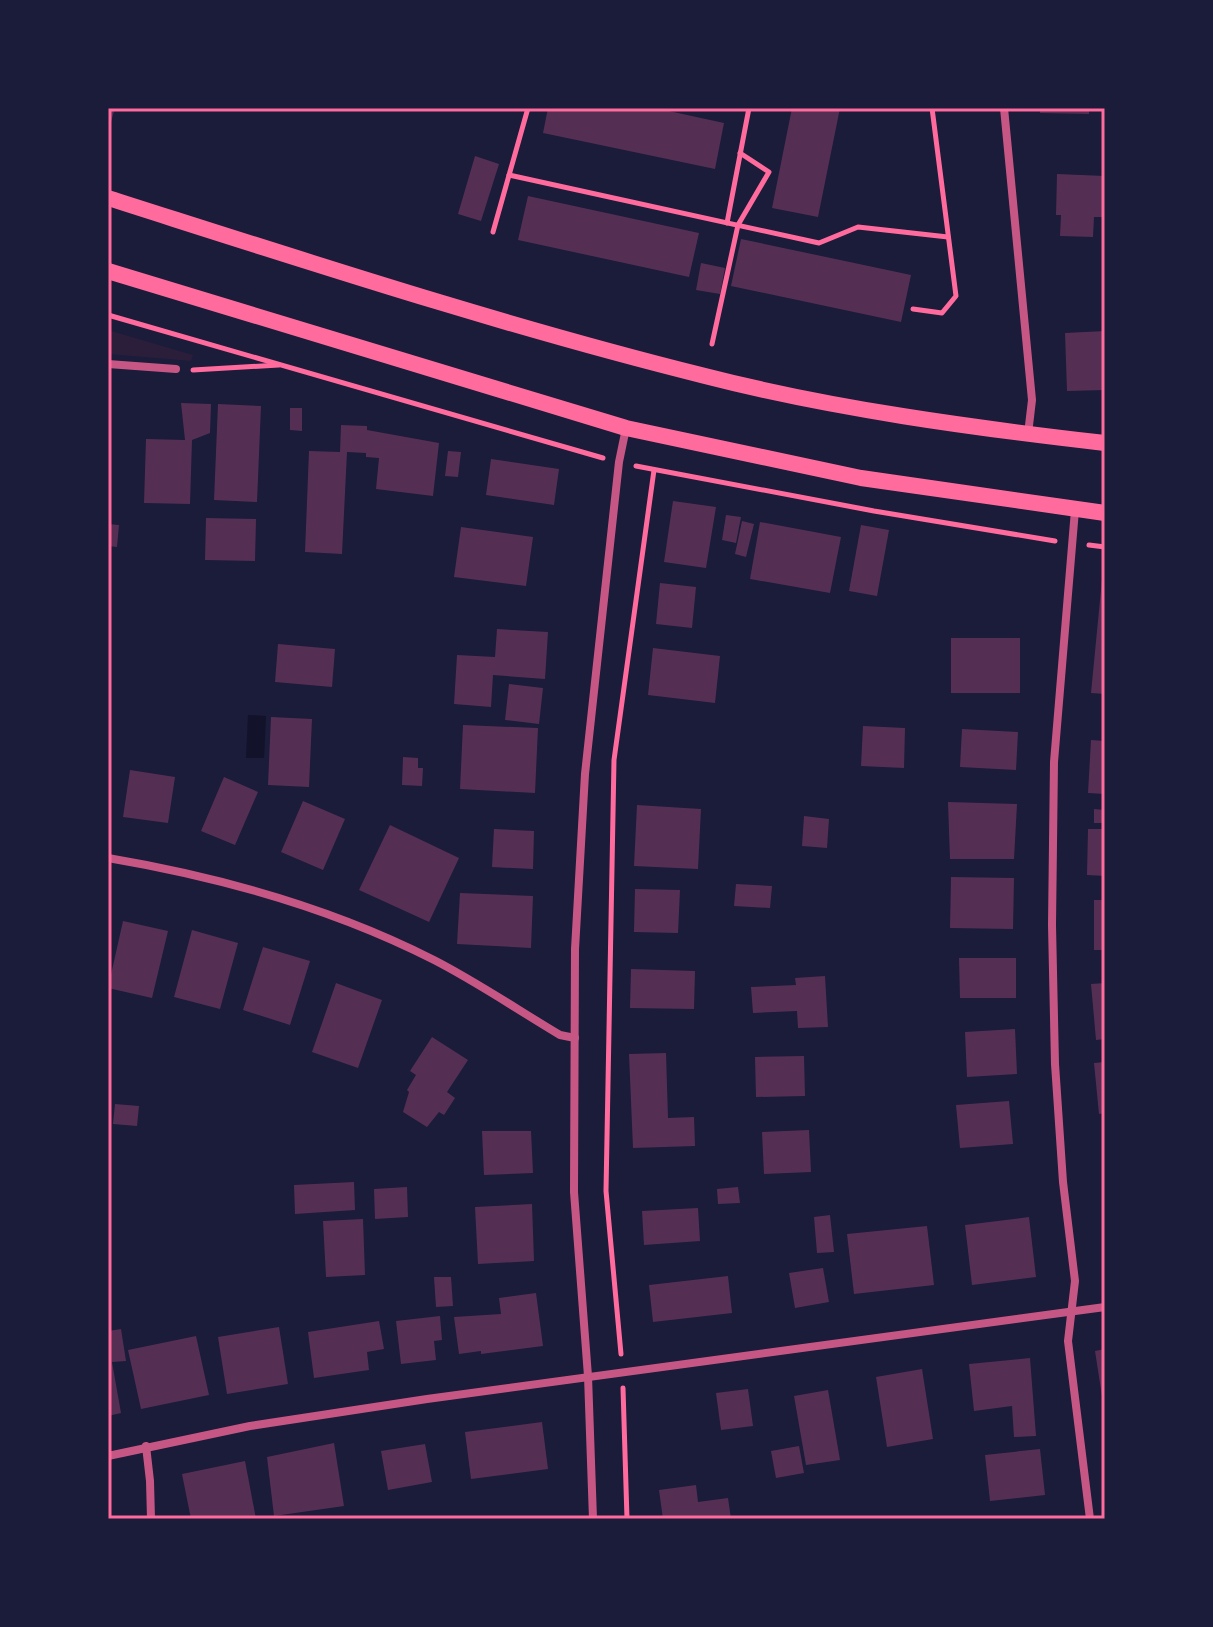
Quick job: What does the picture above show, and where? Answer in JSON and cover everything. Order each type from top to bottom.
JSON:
[{"type":"main road","points":[[108,198],[480,315],[707,377],[859,408],[1105,443]]},
{"type":"main road","points":[[108,271],[626,428],[861,478],[1105,513]]},
{"type":"street","points":[[1004,108],[1032,400],[1028,434]]},
{"type":"street","points":[[108,364],[176,369]]},
{"type":"street","points":[[593,1519],[588,1376],[574,1192],[575,949],[585,774],[619,462],[626,428]]},
{"type":"street","points":[[1075,510],[1054,762],[1052,925],[1055,1064],[1063,1182],[1075,1281],[1068,1341],[1090,1519]]},
{"type":"street","points":[[108,858],[164,867],[252,889],[342,918],[435,960],[560,1035],[575,1038]]},
{"type":"street","points":[[108,1456],[250,1426],[623,1371],[1105,1307]]},
{"type":"street","points":[[146,1446],[151,1519]]},
{"type":"path","points":[[493,232],[528,108]]},
{"type":"path","points":[[727,223],[749,108]]},
{"type":"path","points":[[913,309],[942,313],[956,296],[932,108]]},
{"type":"path","points":[[712,344],[738,225],[769,172],[740,153]]},
{"type":"path","points":[[509,175],[819,243],[858,227],[948,237]]},
{"type":"path","points":[[176,369],[203,371],[284,365]]},
{"type":"path","points":[[627,1519],[623,1371],[606,1191],[614,760],[654,470]]},
{"type":"shaded area","points":[[108,330],[193,355],[191,361],[108,354]]},
{"type":"shaded area","points":[[248,715],[266,716],[264,758],[246,758]]},
{"type":"building","points":[[108,108],[115,108],[111,122],[108,121]]},
{"type":"building","points":[[548,108],[655,108],[724,123],[715,169],[543,133]]},
{"type":"building","points":[[792,108],[840,108],[818,217],[772,208]]},
{"type":"building","points":[[1040,108],[1089,108],[1089,114],[1040,113]]},
{"type":"building","points":[[475,156],[499,164],[481,221],[458,214]]},
{"type":"building","points":[[1057,174],[1105,176],[1105,217],[1094,217],[1093,237],[1060,236],[1061,215],[1056,215]]},
{"type":"building","points":[[528,196],[699,233],[689,277],[518,240]]},
{"type":"building","points":[[741,239],[911,275],[901,322],[731,286]]},
{"type":"building","points":[[701,263],[725,268],[720,294],[696,290]]},
{"type":"building","points":[[1105,331],[1105,390],[1067,391],[1065,333]]},
{"type":"building","points":[[181,403],[211,404],[210,433],[192,440],[190,504],[144,503],[146,439],[185,440]]},
{"type":"building","points":[[218,404],[261,406],[257,502],[214,500]]},
{"type":"building","points":[[290,408],[302,408],[302,431],[290,430]]},
{"type":"building","points":[[341,425],[367,426],[367,430],[439,443],[433,496],[376,489],[379,458],[366,457],[366,453],[347,452],[342,554],[305,552],[309,451],[340,452]]},
{"type":"building","points":[[448,451],[461,452],[458,477],[445,476]]},
{"type":"building","points":[[491,459],[559,469],[554,505],[486,495]]},
{"type":"building","points":[[673,501],[716,507],[706,568],[664,562]]},
{"type":"building","points":[[726,515],[741,517],[736,543],[722,540]]},
{"type":"building","points":[[206,518],[256,519],[255,561],[205,560]]},
{"type":"building","points":[[742,521],[754,524],[746,557],[735,554]]},
{"type":"building","points":[[760,522],[841,537],[830,593],[750,579]]},
{"type":"building","points":[[108,524],[119,525],[117,547],[108,546]]},
{"type":"building","points":[[861,525],[889,530],[877,596],[849,591]]},
{"type":"building","points":[[461,527],[533,537],[526,586],[454,577]]},
{"type":"building","points":[[1105,570],[1105,694],[1091,693]]},
{"type":"building","points":[[660,583],[696,587],[692,628],[656,624]]},
{"type":"building","points":[[497,629],[548,632],[545,679],[493,675],[491,707],[454,704],[457,655],[495,657]]},
{"type":"building","points":[[951,638],[1020,638],[1020,693],[951,693]]},
{"type":"building","points":[[278,644],[335,649],[332,687],[275,682]]},
{"type":"building","points":[[653,648],[720,656],[715,703],[648,695]]},
{"type":"building","points":[[509,684],[543,688],[539,724],[505,720]]},
{"type":"building","points":[[271,717],[312,719],[309,787],[268,785]]},
{"type":"building","points":[[463,725],[538,728],[535,793],[460,789]]},
{"type":"building","points":[[863,726],[905,728],[904,768],[861,766]]},
{"type":"building","points":[[962,729],[1018,732],[1016,770],[960,767]]},
{"type":"building","points":[[1091,740],[1105,741],[1105,794],[1088,793]]},
{"type":"building","points":[[403,757],[418,758],[418,768],[423,768],[422,786],[402,785]]},
{"type":"building","points":[[130,770],[175,777],[168,823],[123,817]]},
{"type":"building","points":[[224,777],[258,792],[235,845],[201,831]]},
{"type":"building","points":[[303,801],[345,819],[323,870],[281,852]]},
{"type":"building","points":[[948,802],[1017,804],[1014,859],[950,859]]},
{"type":"building","points":[[637,805],[701,809],[698,869],[634,866]]},
{"type":"building","points":[[1094,809],[1105,810],[1105,823],[1094,823]]},
{"type":"building","points":[[804,816],[829,819],[827,848],[802,846]]},
{"type":"building","points":[[390,825],[459,858],[429,922],[359,890]]},
{"type":"building","points":[[494,829],[534,831],[533,869],[492,867]]},
{"type":"building","points":[[1088,829],[1105,829],[1105,876],[1087,875]]},
{"type":"building","points":[[951,877],[1014,878],[1013,929],[950,928]]},
{"type":"building","points":[[736,884],[772,886],[770,908],[734,906]]},
{"type":"building","points":[[635,889],[680,890],[678,933],[634,932]]},
{"type":"building","points":[[460,893],[533,896],[531,948],[457,944]]},
{"type":"building","points":[[1094,900],[1105,900],[1105,950],[1094,950]]},
{"type":"building","points":[[123,921],[168,931],[152,998],[108,988]]},
{"type":"building","points":[[192,930],[238,943],[220,1009],[174,997]]},
{"type":"building","points":[[263,947],[310,961],[290,1025],[243,1010]]},
{"type":"building","points":[[959,958],[1016,958],[1016,998],[960,998]]},
{"type":"building","points":[[631,969],[695,971],[694,1009],[630,1008]]},
{"type":"building","points":[[825,976],[828,1027],[798,1028],[797,1011],[753,1013],[751,987],[796,985],[795,978]]},
{"type":"building","points":[[336,983],[382,1000],[358,1068],[312,1052]]},
{"type":"building","points":[[1105,983],[1105,1039],[1096,1040],[1091,984]]},
{"type":"building","points":[[1015,1029],[1017,1074],[967,1077],[965,1032]]},
{"type":"building","points":[[432,1037],[468,1060],[447,1092],[455,1098],[444,1115],[439,1112],[427,1127],[403,1112],[407,1090],[416,1075],[410,1071]]},
{"type":"building","points":[[666,1053],[668,1118],[694,1117],[695,1146],[633,1148],[629,1054]]},
{"type":"building","points":[[804,1056],[805,1096],[756,1097],[755,1057]]},
{"type":"building","points":[[1105,1062],[1105,1113],[1099,1114],[1094,1063]]},
{"type":"building","points":[[1009,1101],[1013,1144],[960,1148],[956,1105]]},
{"type":"building","points":[[115,1104],[139,1106],[137,1126],[113,1124]]},
{"type":"building","points":[[809,1130],[811,1172],[764,1174],[762,1132]]},
{"type":"building","points":[[482,1131],[531,1131],[533,1173],[484,1175]]},
{"type":"building","points":[[354,1182],[355,1210],[295,1214],[294,1185]]},
{"type":"building","points":[[407,1187],[408,1217],[375,1219],[374,1189]]},
{"type":"building","points":[[738,1187],[740,1203],[718,1204],[717,1189]]},
{"type":"building","points":[[532,1204],[534,1261],[478,1264],[475,1207]]},
{"type":"building","points":[[698,1208],[700,1241],[644,1245],[642,1211]]},
{"type":"building","points":[[830,1215],[834,1252],[817,1253],[814,1217]]},
{"type":"building","points":[[1029,1217],[1036,1277],[972,1285],[965,1225]]},
{"type":"building","points":[[363,1219],[365,1275],[326,1277],[323,1221]]},
{"type":"building","points":[[927,1226],[934,1285],[854,1294],[847,1234]]},
{"type":"building","points":[[823,1268],[829,1302],[795,1308],[789,1273]]},
{"type":"building","points":[[728,1276],[732,1313],[653,1322],[649,1285]]},
{"type":"building","points":[[434,1277],[451,1277],[453,1306],[436,1307]]},
{"type":"building","points":[[536,1293],[543,1346],[459,1354],[454,1317],[501,1314],[499,1298]]},
{"type":"building","points":[[440,1316],[442,1340],[434,1341],[436,1360],[401,1364],[396,1321]]},
{"type":"building","points":[[379,1321],[384,1349],[367,1352],[369,1370],[314,1378],[308,1332]]},
{"type":"building","points":[[279,1327],[288,1384],[227,1394],[218,1337]]},
{"type":"building","points":[[121,1329],[126,1361],[112,1362],[121,1413],[108,1416],[108,1331]]},
{"type":"building","points":[[196,1336],[209,1395],[141,1409],[128,1350]]},
{"type":"building","points":[[1105,1349],[1105,1403],[1103,1403],[1095,1351]]},
{"type":"building","points":[[1030,1358],[1036,1436],[1014,1437],[1012,1406],[974,1411],[969,1364]]},
{"type":"building","points":[[922,1369],[933,1439],[887,1447],[876,1377]]},
{"type":"building","points":[[748,1389],[753,1426],[721,1430],[716,1393]]},
{"type":"building","points":[[828,1390],[840,1460],[806,1465],[794,1396]]},
{"type":"building","points":[[542,1422],[548,1469],[471,1479],[465,1432]]},
{"type":"building","points":[[334,1443],[344,1506],[274,1516],[267,1457]]},
{"type":"building","points":[[425,1444],[432,1482],[388,1490],[381,1451]]},
{"type":"building","points":[[799,1446],[804,1473],[776,1478],[771,1451]]},
{"type":"building","points":[[1040,1449],[1045,1495],[990,1501],[985,1455]]},
{"type":"building","points":[[245,1461],[256,1519],[191,1519],[182,1474]]},
{"type":"building","points":[[696,1485],[698,1502],[728,1498],[731,1519],[663,1519],[659,1490]]}]
